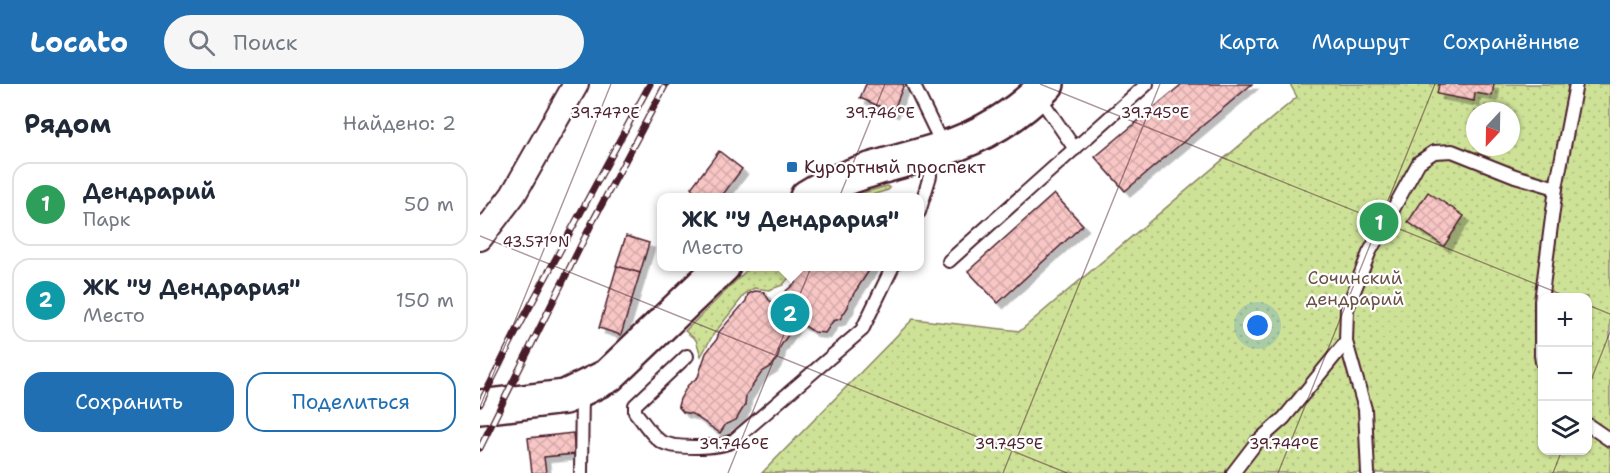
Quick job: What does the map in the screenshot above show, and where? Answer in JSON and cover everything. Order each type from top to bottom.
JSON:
[{"type":"main road","points":[[814,193],[857,174],[936,151],[982,132],[1009,116],[1042,89]]},
{"type":"main road","points":[[480,407],[565,397],[608,376],[719,271]]},
{"type":"street","points":[[480,238],[513,195],[576,84]]},
{"type":"lane","points":[[913,84],[936,151],[924,196]]},
{"type":"lane","points":[[950,261],[1147,84]]},
{"type":"lane","points":[[1541,347],[1541,301],[1556,188],[1576,84]]},
{"type":"lane","points":[[1042,89],[1075,149]]},
{"type":"lane","points":[[1368,473],[1365,409],[1346,342],[1347,309],[1370,253],[1419,162],[1434,152],[1452,151],[1515,176],[1556,188]]},
{"type":"lane","points":[[687,356],[636,405],[635,412],[659,440],[674,447],[725,445],[734,441],[862,330],[891,271]]},
{"type":"lane","points":[[1233,473],[1256,443],[1284,418],[1346,342]]},
{"type":"lane","points":[[581,473],[582,390]]},
{"type":"lane","points":[[1592,428],[1610,440]]},
{"type":"green space","name":"Сочинский дендрарий","points":[[1290,84],[1610,84],[1610,473],[762,473],[913,319],[1020,331],[1297,97]]},
{"type":"green space","points":[[887,186],[890,188],[878,193],[862,193]]},
{"type":"green space","points":[[746,271],[795,271],[783,285],[769,290],[754,288],[746,293],[713,335],[701,356],[696,340],[685,331]]},
{"type":"building","points":[[866,84],[904,84],[893,112],[860,98]]},
{"type":"building","points":[[1182,84],[1252,84],[1125,191],[1095,157]]},
{"type":"building","points":[[1439,84],[1494,84],[1492,96],[1475,93],[1474,101],[1437,94]]},
{"type":"building","points":[[719,151],[742,169],[724,193],[698,193],[691,188]]},
{"type":"building","points":[[1428,192],[1464,216],[1444,246],[1408,222]]},
{"type":"building","points":[[1054,194],[1083,225],[998,303],[968,271]]},
{"type":"building","points":[[626,236],[649,243],[640,273],[616,266]]},
{"type":"building","points":[[617,266],[640,273],[621,335],[599,328]]},
{"type":"building","points":[[799,271],[869,271],[840,319],[833,321],[825,333],[814,332],[797,321],[780,347],[778,357],[772,366],[762,372],[746,395],[745,405],[736,420],[726,424],[720,433],[692,414],[683,412],[678,406],[680,399],[688,385],[698,377],[706,353],[717,339],[719,332],[746,301],[748,294],[755,291],[764,292],[769,300],[778,306],[786,291],[795,283]]},
{"type":"building","points":[[573,433],[575,454],[544,457],[546,473],[532,473],[528,438]]},
{"type":"railway","points":[[480,404],[514,336],[650,84]]},
{"type":"railway","points":[[480,448],[594,219],[666,84]]},
{"type":"place","name":"Курортный проспект","points":[[792,167]]},
{"type":"place","name":"Дендрарий","points":[[1379,222]]},
{"type":"place","name":"ЖК \"У Дендрария\"","points":[[790,313]]}]
